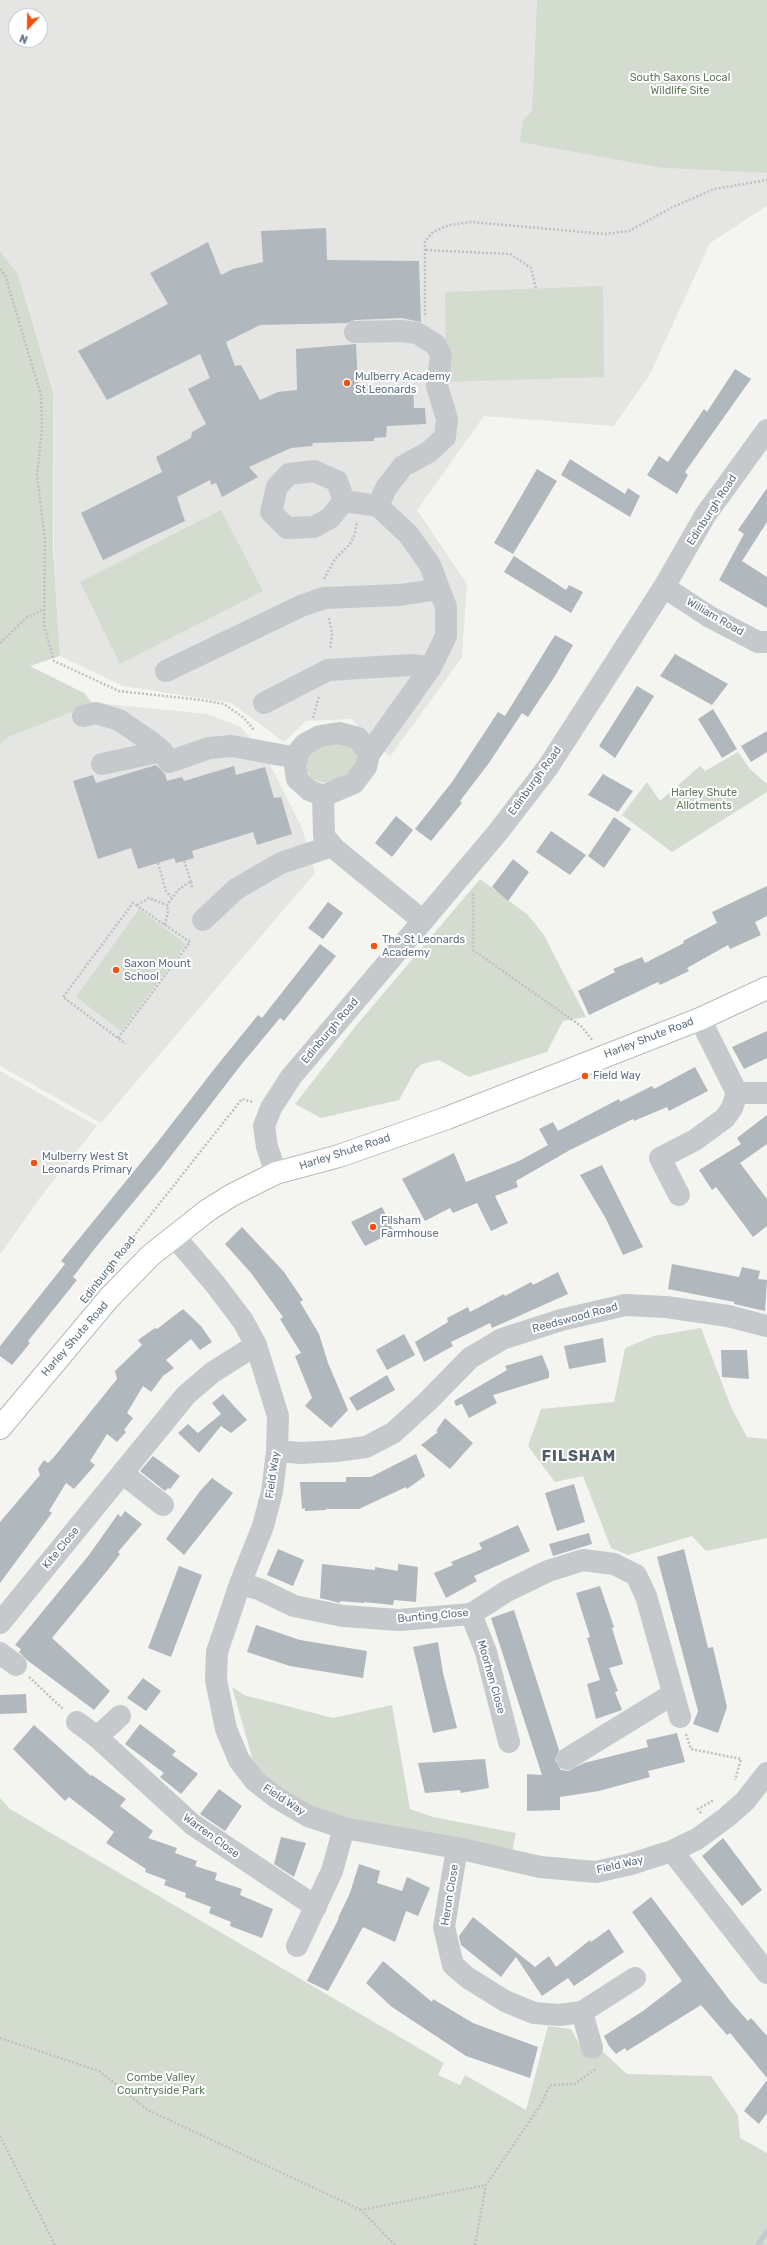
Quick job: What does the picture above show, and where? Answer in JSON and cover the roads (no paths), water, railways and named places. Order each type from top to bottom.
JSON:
[{"type":"main road","name":"Harley Shute Road","points":[[0,1428],[109,1298],[151,1255],[208,1210],[232,1195],[276,1173],[339,1156],[447,1118],[600,1056],[700,1019],[767,988]]},
{"type":"street","points":[[355,332],[401,331],[417,333],[426,336],[436,345],[441,356],[437,386],[447,419],[444,437],[429,452],[403,466],[386,488],[378,506]]},
{"type":"street","name":"Edinburgh Road","points":[[276,1173],[267,1147],[264,1126],[271,1108],[291,1077],[422,920],[498,832],[548,767],[664,587],[706,514],[767,430]]},
{"type":"street","points":[[344,502],[378,506],[408,534],[430,565],[446,607],[446,636],[431,667],[369,754],[366,767],[354,783],[323,796],[309,790],[297,779],[295,766],[297,758],[305,744],[320,736],[339,733],[358,738],[369,754]]},
{"type":"street","name":"William Road","points":[[664,587],[710,617],[758,642],[767,642]]},
{"type":"street","points":[[166,671],[301,606],[324,598],[400,595],[439,589]]},
{"type":"street","points":[[264,703],[328,670],[410,665],[431,667]]},
{"type":"street","points":[[83,716],[96,713],[119,720],[154,744],[169,762],[209,748],[232,746],[297,758]]},
{"type":"street","points":[[102,764],[162,752]]},
{"type":"street","points":[[323,796],[324,836],[332,846],[422,920]]},
{"type":"street","points":[[203,920],[242,886],[281,864],[332,846]]},
{"type":"street","points":[[679,1195],[660,1158],[695,1140],[725,1118],[732,1108],[737,1093],[700,1019]]},
{"type":"street","points":[[737,1093],[767,1093]]},
{"type":"street","name":"Field Way","points":[[174,1237],[215,1284],[243,1321],[256,1345],[278,1416],[277,1451],[272,1492],[263,1526],[240,1584],[217,1652],[216,1673],[219,1704],[226,1729],[239,1760],[255,1782],[277,1798],[308,1816],[344,1828],[457,1848],[540,1867],[596,1872],[631,1864],[672,1851]]},
{"type":"street","name":"Reedswood Road","points":[[277,1451],[301,1453],[336,1452],[366,1447],[394,1433],[470,1358],[502,1339],[560,1320],[625,1305],[666,1307],[728,1316],[767,1326]]},
{"type":"street","name":"Kite Close","points":[[0,1624],[186,1395],[213,1372],[256,1345]]},
{"type":"street","points":[[122,1473],[163,1505]]},
{"type":"street","name":"Bunting Close","points":[[240,1584],[259,1589],[294,1606],[343,1616],[399,1620],[471,1614],[508,1591],[548,1571],[583,1560],[614,1564],[636,1575],[646,1596],[680,1716]]},
{"type":"street","name":"Moorhen Close","points":[[471,1614],[486,1652],[508,1742]]},
{"type":"street","points":[[567,1759],[673,1694]]},
{"type":"street","points":[[97,1737],[120,1716]]},
{"type":"street","name":"Warren Close","points":[[77,1722],[97,1737],[192,1824],[316,1907]]},
{"type":"street","points":[[767,1773],[745,1801],[697,1839],[672,1851],[767,1973]]},
{"type":"street","points":[[297,1946],[332,1871],[344,1828]]},
{"type":"street","name":"Heron Close","points":[[457,1848],[444,1927],[452,1964],[468,1978],[506,2001],[534,2013],[559,2015],[582,2012],[635,1978]]},
{"type":"street","points":[[582,2012],[592,2048]]},
{"type":"waterway","points":[[758,2245],[767,2231]]},
{"type":"place","name":"Mulberry Academy St Leonards","points":[[347,383]]},
{"type":"place","name":"The St Leonards Academy","points":[[374,946]]},
{"type":"place","name":"Saxon Mount School","points":[[116,970]]},
{"type":"place","name":"Field Way","points":[[585,1076]]},
{"type":"place","name":"Mulberry West St Leonards Primary","points":[[34,1163]]},
{"type":"place","name":"Filsham Farmhouse","points":[[373,1227]]},
{"type":"district","name":"FILSHAM","points":[[579,1457]]},
{"type":"park label","name":"South Saxons Local Wildlife Site","points":[[680,84]]},
{"type":"park label","name":"Harley Shute Allotments","points":[[704,799]]},
{"type":"park label","name":"Combe Valley Countryside Park","points":[[161,2084]]}]
